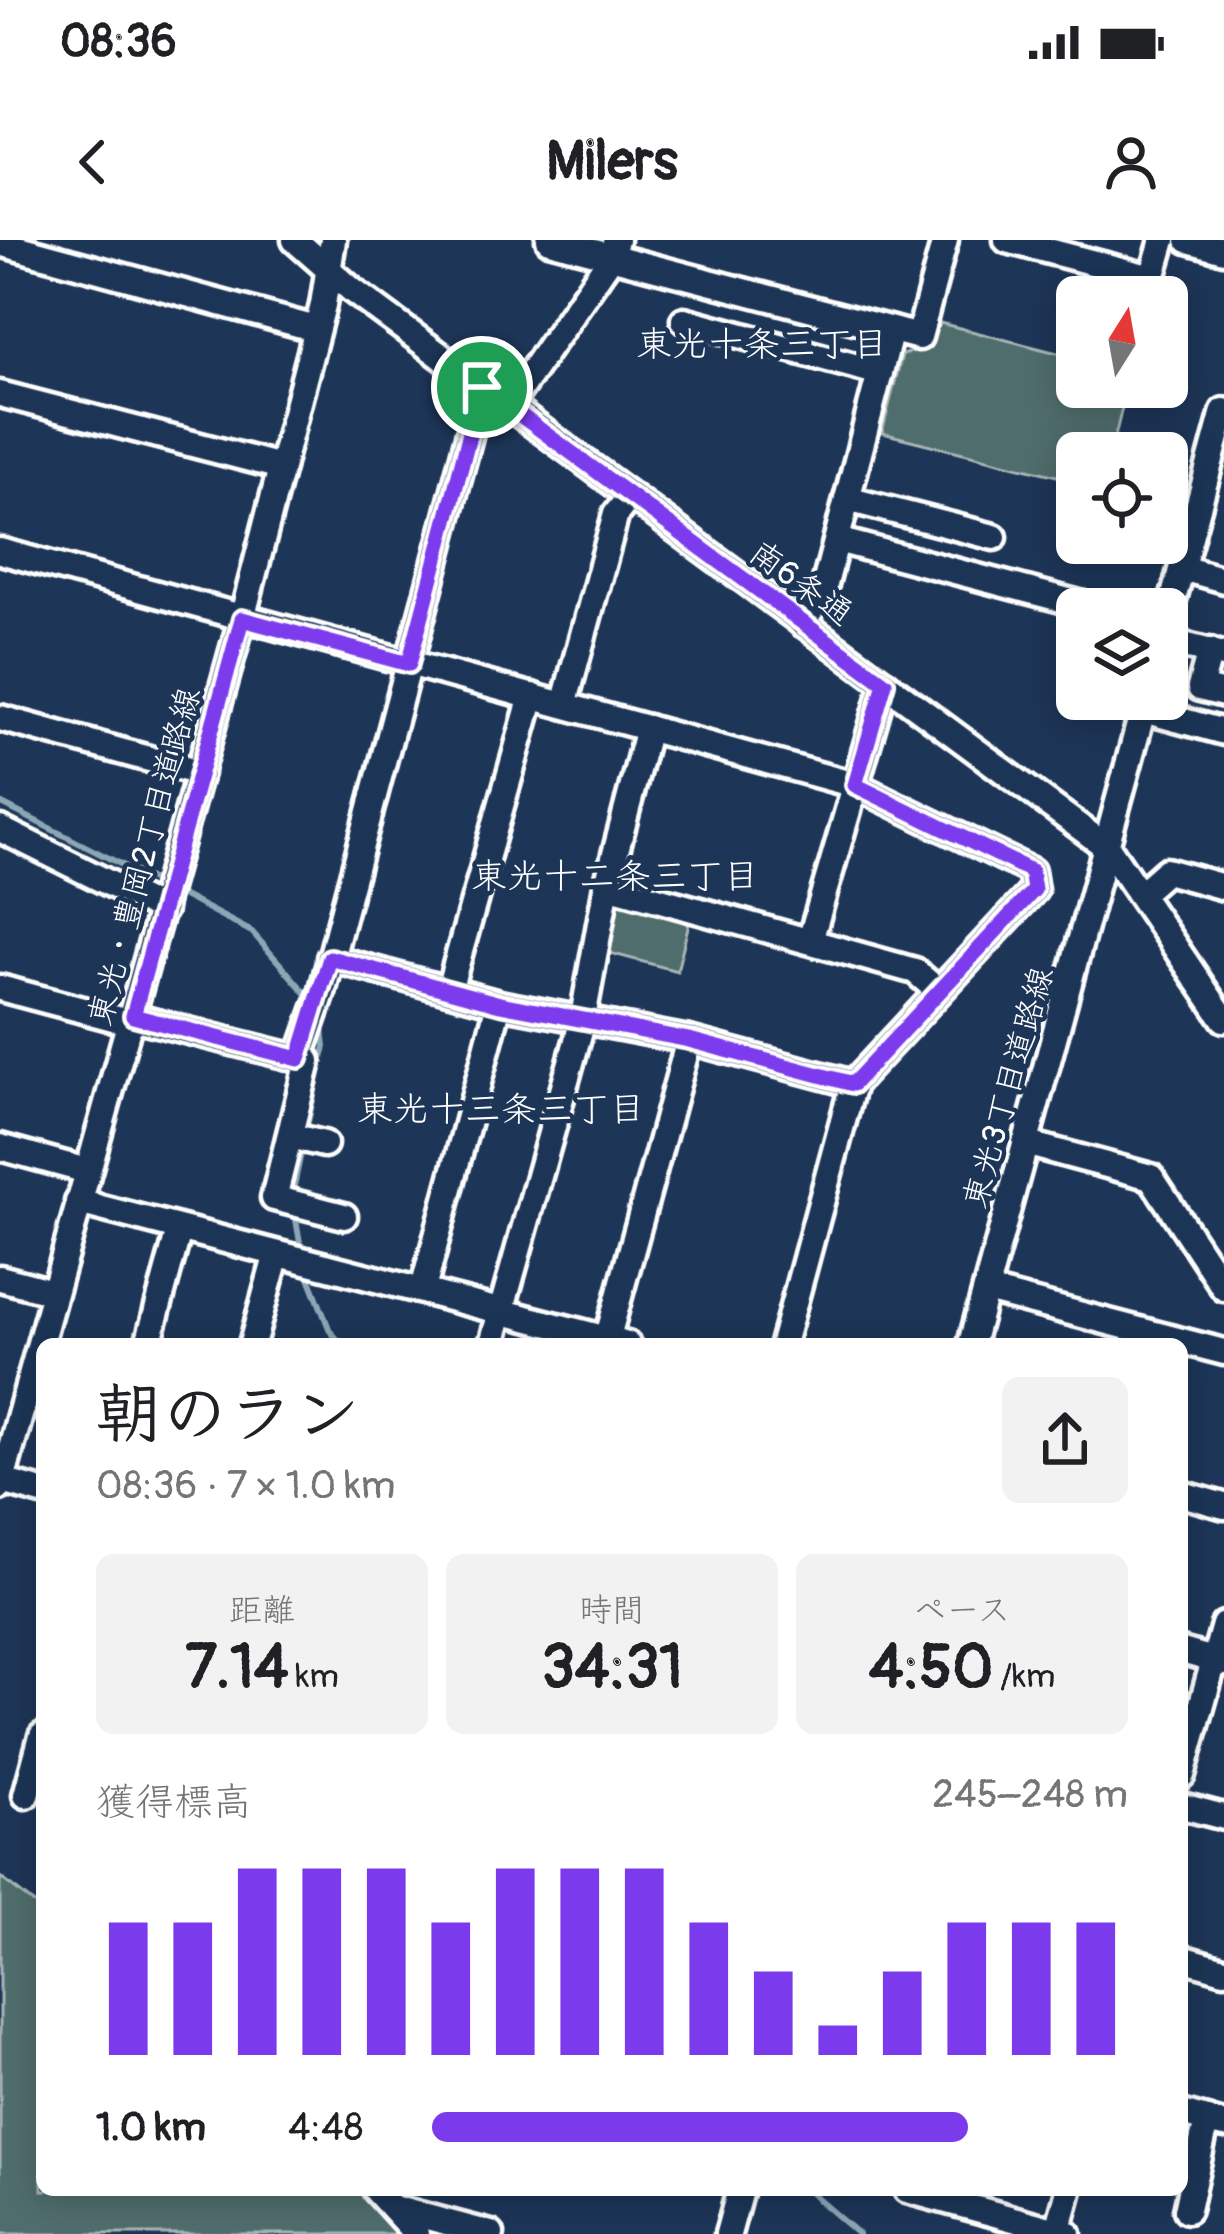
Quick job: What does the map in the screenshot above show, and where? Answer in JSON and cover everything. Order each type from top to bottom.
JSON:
[{"type":"street","name":"南6条通","points":[[295,240],[482,387],[1108,848],[1224,1018]]},
{"type":"street","name":"東光・豊岡2丁目道路線","points":[[40,1338],[242,619],[316,329],[333,240]]},
{"type":"street","points":[[548,240],[613,249],[919,338],[946,240]]},
{"type":"street","points":[[1007,240],[1151,278],[1163,240]]},
{"type":"street","points":[[1188,240],[1224,250]]},
{"type":"street","points":[[0,243],[39,247],[316,329]]},
{"type":"street","points":[[508,406],[613,249]]},
{"type":"street","points":[[684,320],[880,373]]},
{"type":"street","points":[[802,622],[823,592],[891,330]]},
{"type":"street","points":[[299,1059],[322,993],[482,387]]},
{"type":"street","points":[[0,394],[281,467]]},
{"type":"street","points":[[1176,588],[1224,411]]},
{"type":"street","points":[[564,705],[616,514],[630,496]]},
{"type":"street","points":[[848,499],[994,537]]},
{"type":"street","points":[[837,540],[1056,598]]},
{"type":"street","points":[[0,551],[855,785],[1031,871],[1034,890],[853,1084],[785,1338]]},
{"type":"street","points":[[1182,568],[1224,580]]},
{"type":"street","points":[[1188,719],[1220,731],[1224,696],[1200,688],[1217,653]]},
{"type":"street","points":[[810,941],[885,683]]},
{"type":"street","points":[[449,990],[532,696]]},
{"type":"street","points":[[0,718],[200,773]]},
{"type":"street","name":"東光3丁目道路線","points":[[973,1338],[1141,720]]},
{"type":"street","points":[[494,1338],[582,1023],[607,885],[648,728]]},
{"type":"street","points":[[0,829],[167,895]]},
{"type":"street","points":[[1140,894],[1166,872],[1224,887]]},
{"type":"street","points":[[607,885],[915,971],[938,991]]},
{"type":"street","points":[[330,958],[500,1004],[689,1040],[853,1084]]},
{"type":"street","points":[[0,988],[308,1061],[314,1089],[305,1139],[274,1198],[344,1216]]},
{"type":"street","points":[[423,1288],[500,1004]]},
{"type":"street","points":[[615,1338],[689,1040]]},
{"type":"street","points":[[1025,1143],[1151,1177],[1224,1288]]},
{"type":"street","points":[[0,1147],[87,1171]]},
{"type":"street","points":[[78,1202],[293,1261],[423,1288],[600,1338]]},
{"type":"street","points":[[150,1338],[179,1230]]},
{"type":"street","points":[[255,1338],[293,1261]]},
{"type":"street","points":[[0,1278],[53,1292]]},
{"type":"street","points":[[986,1290],[1170,1338]]},
{"type":"street","points":[[1188,1343],[1224,1352]]},
{"type":"street","name":"東光・豊岡2丁目道路線","points":[[1,1484],[36,1354]]},
{"type":"street","points":[[0,1384],[26,1391]]},
{"type":"street","points":[[1,1484],[36,1491]]},
{"type":"street","points":[[1188,1496],[1224,1506]]},
{"type":"street","points":[[1188,1757],[1219,1661],[1224,1625]]},
{"type":"street","points":[[1188,1653],[1219,1661]]},
{"type":"street","points":[[0,1787],[34,1797]]},
{"type":"street","points":[[1188,1808],[1224,1817]]},
{"type":"street","points":[[1188,1960],[1224,1970]]},
{"type":"street","points":[[1187,2210],[1216,2123]]},
{"type":"street","points":[[728,2234],[738,2196]]},
{"type":"street","points":[[928,2196],[1061,2233],[1068,2196]]},
{"type":"street","points":[[384,2199],[416,2234]]},
{"type":"street","points":[[384,2199],[491,2234]]},
{"type":"green space","points":[[940,323],[1056,353],[1056,408],[1122,408],[1116,432],[1056,432],[1056,476],[882,433],[902,355],[926,347]]},
{"type":"green space","points":[[624,900],[690,919],[677,971],[606,952],[613,905]]},
{"type":"green space","points":[[0,1877],[36,1905],[36,2196],[365,2196],[400,2234],[0,2234]]},
{"type":"waterway","points":[[0,803],[160,884]]},
{"type":"waterway","points":[[172,890],[252,932],[310,998]]},
{"type":"waterway","points":[[306,1131],[325,1046],[322,1020]]},
{"type":"waterway","points":[[292,1195],[303,1144]]},
{"type":"waterway","points":[[294,1208],[302,1254]]},
{"type":"waterway","points":[[305,1267],[336,1338]]},
{"type":"waterway","points":[[814,2196],[858,2234]]},
{"type":"district","name":"東光十条三丁目","points":[[762,343]]},
{"type":"district","name":"東光十二条三丁目","points":[[615,875]]},
{"type":"district","name":"東光十三条三丁目","points":[[501,1108]]},
{"type":"route","points":[[482,387],[885,683],[855,785],[1031,871],[1034,890],[853,1084],[689,1040],[500,1004],[330,958],[299,1059],[133,1016],[242,619],[409,664],[482,387]]}]
